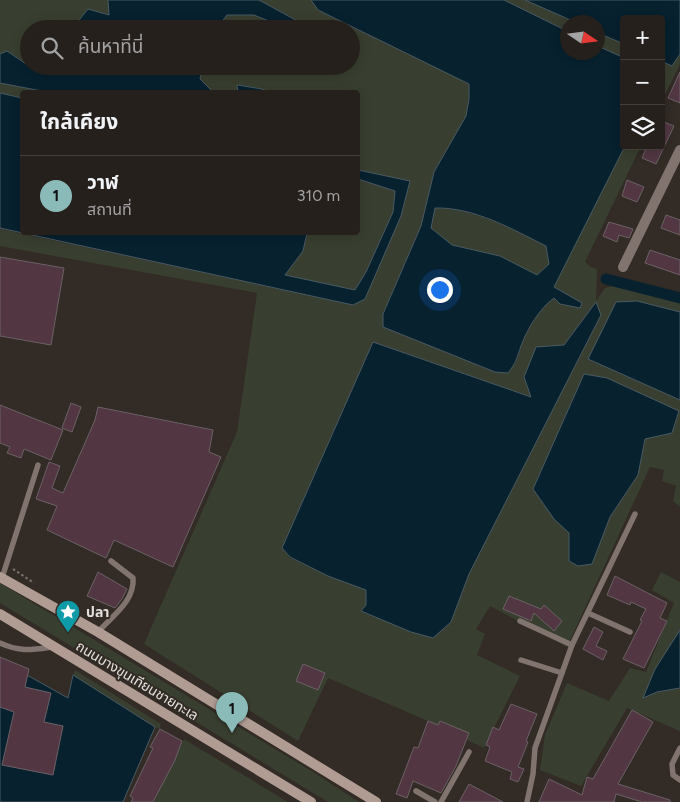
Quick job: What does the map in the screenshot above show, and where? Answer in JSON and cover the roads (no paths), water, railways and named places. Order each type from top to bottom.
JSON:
[{"type":"main road","name":"ถนนบางขุนเทียนชายทะเล","points":[[1,577],[98,632],[376,802]]},
{"type":"main road","name":"ถนนบางขุนเทียนชายทะเล","points":[[0,614],[311,802]]},
{"type":"street","points":[[624,267],[680,150]]},
{"type":"lane","points":[[1,577],[38,466]]},
{"type":"lane","points":[[527,802],[533,774],[535,748],[572,645],[635,514]]},
{"type":"lane","points":[[98,632],[128,600],[134,584],[134,578],[111,561]]},
{"type":"lane","points":[[588,613],[630,632]]},
{"type":"lane","points":[[520,620],[572,645]]},
{"type":"lane","points":[[0,643],[18,650],[28,651],[54,647]]},
{"type":"lane","points":[[521,660],[562,673]]},
{"type":"lane","points":[[680,748],[672,764],[673,774],[680,780]]},
{"type":"lane","points":[[441,802],[469,752]]},
{"type":"lane","points":[[416,791],[435,802]]},
{"type":"water","points":[[108,0],[259,0],[296,20],[266,20],[254,15],[227,15],[223,20],[79,20],[88,9],[109,15]]},
{"type":"water","points":[[311,0],[504,0],[560,28],[560,60],[605,60],[605,49],[620,56],[620,150],[623,150],[554,287],[582,303],[580,308],[560,304],[554,298],[549,302],[530,326],[516,360],[508,373],[495,372],[383,327],[383,314],[421,226],[434,172],[466,116],[469,84],[360,31],[360,20],[338,20],[318,10]],"holes":[[[435,208],[464,211],[478,215],[546,246],[549,264],[537,275],[500,256],[452,245],[431,228]]]},
{"type":"water","points":[[525,0],[680,0],[680,54],[672,66],[665,63],[665,15],[620,15],[620,42],[605,36],[605,15],[560,15]]},
{"type":"water","points":[[7,51],[20,60],[20,75],[201,75],[200,79],[211,90],[37,90],[0,83],[0,54]]},
{"type":"water","points":[[237,85],[265,90],[238,90]]},
{"type":"water","points":[[0,93],[20,98],[20,232],[0,228]]},
{"type":"water","points":[[360,170],[410,181],[401,216],[365,299],[353,305],[32,235],[307,235],[303,251],[285,275],[355,290],[366,272],[393,212],[395,191],[360,180]]},
{"type":"water","points":[[637,301],[680,312],[680,400],[588,359],[616,302]]},
{"type":"water","points":[[596,302],[601,315],[469,574],[451,622],[433,638],[411,632],[361,611],[366,605],[366,590],[328,576],[290,557],[282,548],[373,342],[531,397],[524,377],[536,347],[564,345]]},
{"type":"water","points":[[584,374],[607,378],[679,411],[672,433],[645,439],[638,475],[610,517],[592,564],[578,566],[569,561],[569,533],[554,519],[533,489]]},
{"type":"water","points":[[680,630],[680,688],[657,692],[643,698],[655,669]]},
{"type":"water","points":[[0,660],[68,698],[73,675],[155,727],[123,802],[0,802]]},
{"type":"waterway","points":[[606,279],[680,298]]},
{"type":"place","name":"ปลา","points":[[68,633]]},
{"type":"place","name":"วาฬ","points":[[232,733]]}]
